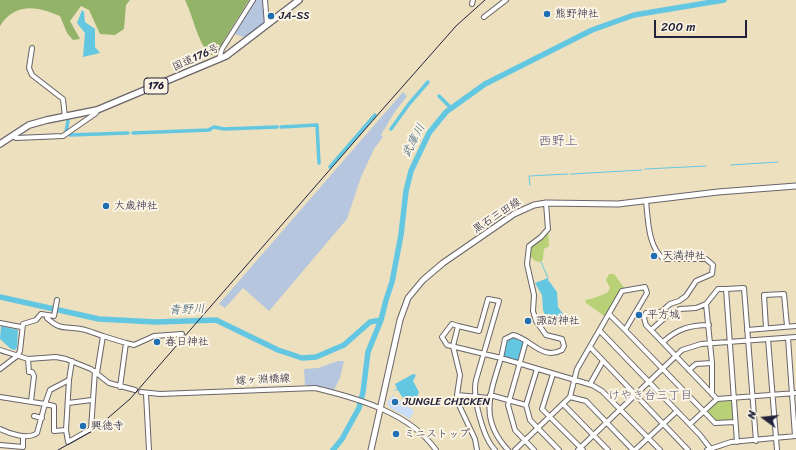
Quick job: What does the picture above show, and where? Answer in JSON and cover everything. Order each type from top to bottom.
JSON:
[{"type":"highway","name":"国道176号","points":[[0,144],[29,125],[97,110],[219,59],[235,50],[299,0]]},
{"type":"main road","name":"黒石三田線","points":[[371,450],[379,409],[403,308],[417,286],[443,263],[514,214],[534,205],[546,203],[618,204],[718,192],[796,186]]},
{"type":"street","points":[[219,59],[219,55],[225,43],[237,28],[253,0]]},
{"type":"street","points":[[265,0],[267,26]]},
{"type":"street","points":[[484,17],[506,0]]},
{"type":"street","points":[[32,48],[29,68],[32,76],[63,99],[65,117]]},
{"type":"street","points":[[12,136],[16,138],[63,136],[96,113],[97,110]]},
{"type":"street","points":[[646,201],[653,246],[659,256],[664,259],[706,259],[713,265],[712,274],[696,281],[686,296],[679,301],[670,304],[661,312],[646,314],[644,318],[646,325],[717,399]]},
{"type":"street","points":[[508,450],[501,443],[490,421],[489,397],[501,358],[504,342],[508,337],[516,336],[538,350],[550,353],[559,352],[564,346],[562,339],[546,335],[536,322],[534,295],[527,264],[529,246],[541,238],[548,229],[546,203]]},
{"type":"street","points":[[515,450],[570,397],[577,369],[622,291],[645,287],[646,293],[625,330]]},
{"type":"street","points":[[651,330],[668,315],[680,309],[696,308],[706,304],[718,289],[744,288],[756,441]]},
{"type":"street","points":[[726,289],[737,442]]},
{"type":"street","points":[[766,328],[764,295],[784,294],[786,326]]},
{"type":"street","points":[[501,443],[494,450],[486,434],[475,397],[474,386],[484,354],[499,300],[488,299],[478,331],[452,324],[442,337],[447,345],[453,346],[484,354],[501,358],[590,384],[602,391],[660,450]]},
{"type":"street","points":[[21,327],[22,324],[38,319],[41,314],[54,316],[57,300]]},
{"type":"street","points":[[706,304],[712,363],[712,394]]},
{"type":"street","points":[[609,314],[715,423],[735,422]]},
{"type":"street","points":[[48,318],[55,326],[60,328],[81,329],[134,345],[154,336],[182,334]]},
{"type":"street","points":[[0,323],[21,327]]},
{"type":"street","points":[[663,342],[671,335],[682,329],[695,325],[709,325]]},
{"type":"street","points":[[458,326],[453,346],[460,375],[457,395],[462,411],[476,439],[477,450]]},
{"type":"street","points":[[747,330],[796,326]]},
{"type":"street","points":[[0,369],[17,356],[22,335],[21,327]]},
{"type":"street","points":[[600,331],[690,424],[708,449],[737,442],[796,436],[794,393],[788,338]]},
{"type":"street","points":[[72,361],[69,380],[66,430],[68,442],[91,429],[92,400],[103,336]]},
{"type":"street","points":[[554,374],[542,409],[580,449],[606,422],[682,350],[700,344],[796,337]]},
{"type":"street","points":[[768,339],[777,450]]},
{"type":"street","points":[[526,341],[508,406],[514,430],[534,450]]},
{"type":"street","points":[[120,387],[126,343]]},
{"type":"street","points":[[590,347],[688,450]]},
{"type":"street","points":[[0,350],[28,359],[56,357],[72,361],[96,372],[109,383],[135,390]]},
{"type":"street","points":[[28,359],[29,372],[32,372],[34,376],[31,401]]},
{"type":"street","points":[[590,384],[603,361]]},
{"type":"street","points":[[689,370],[696,364],[712,363]]},
{"type":"street","points":[[537,369],[526,405],[530,420],[559,450]]},
{"type":"street","points":[[0,431],[23,436],[34,435],[37,433],[50,390],[69,380]]},
{"type":"street","name":"嫁ヶ淵橋線","points":[[146,394],[315,388],[339,394],[379,409],[415,428],[424,435],[436,450]]},
{"type":"street","points":[[141,392],[146,394],[149,450]]},
{"type":"street","points":[[690,424],[717,399],[794,393]]},
{"type":"street","points":[[457,395],[489,397],[509,400],[526,405]]},
{"type":"street","points":[[0,397],[54,406],[54,431],[66,430]]},
{"type":"street","points":[[570,397],[586,401],[634,450],[677,411]]},
{"type":"street","points":[[68,403],[92,400]]},
{"type":"street","points":[[563,404],[608,450]]},
{"type":"street","points":[[34,416],[42,418]]},
{"type":"street","points":[[0,445],[23,447],[23,436]]},
{"type":"shaded area","points":[[254,0],[265,0],[266,23],[247,38],[234,34]]},
{"type":"shaded area","points":[[403,92],[407,96],[394,113],[381,135],[383,137],[374,149],[361,177],[347,219],[269,311],[243,288],[225,308],[219,304]]},
{"type":"shaded area","points":[[338,361],[344,361],[340,378],[334,390],[305,385],[304,369],[318,368]]},
{"type":"shaded area","points":[[393,395],[414,411],[410,419],[389,407],[387,402]]},
{"type":"green space","points":[[0,0],[130,0],[126,5],[124,29],[115,35],[100,34],[89,10],[81,6],[70,21],[80,39],[73,40],[67,33],[60,16],[35,8],[27,8],[12,13],[0,26]]},
{"type":"green space","points":[[185,0],[249,0],[224,40],[217,55],[210,55],[201,42]]},
{"type":"green space","points":[[548,229],[549,246],[544,249],[543,259],[541,262],[535,261],[527,253],[529,246]]},
{"type":"green space","points":[[609,274],[614,274],[626,290],[622,291],[607,318],[586,303],[585,300],[607,293],[610,288],[606,280]]},
{"type":"green space","points":[[733,397],[735,422],[715,423],[704,411],[717,399]]},
{"type":"water","points":[[82,10],[84,12],[85,22],[95,29],[95,47],[100,53],[83,57],[85,33],[77,23]]},
{"type":"water","points":[[548,278],[548,281],[557,292],[558,307],[563,316],[547,320],[543,310],[542,295],[535,283]]},
{"type":"water","points":[[1,326],[18,330],[17,348],[15,350],[11,349],[0,339]]},
{"type":"water","points":[[513,336],[524,342],[519,361],[503,357],[506,341]]},
{"type":"water","points":[[413,374],[416,375],[413,381],[419,392],[416,400],[417,406],[406,401],[398,390],[393,391],[397,389],[395,384]]},
{"type":"waterway","name":"武庫川","points":[[333,450],[342,439],[359,408],[363,392],[368,352],[381,320],[392,282],[401,235],[406,191],[411,171],[429,133],[446,112],[485,84],[592,30],[634,15],[724,0]]},
{"type":"waterway","points":[[391,129],[409,104],[428,82]]},
{"type":"waterway","points":[[439,96],[451,108]]},
{"type":"waterway","points":[[330,167],[375,115]]},
{"type":"waterway","points":[[66,132],[68,121]]},
{"type":"waterway","points":[[281,127],[317,125],[319,163]]},
{"type":"waterway","points":[[214,127],[224,129],[277,127]]},
{"type":"waterway","points":[[133,133],[209,130],[212,128]]},
{"type":"waterway","points":[[70,135],[128,133]]},
{"type":"waterway","points":[[731,165],[778,162]]},
{"type":"waterway","points":[[645,169],[706,166]]},
{"type":"waterway","points":[[571,174],[642,170]]},
{"type":"waterway","points":[[530,185],[529,176],[568,174]]},
{"type":"waterway","points":[[541,262],[548,278]]},
{"type":"waterway","name":"青野川","points":[[0,297],[99,319],[156,322],[216,320],[278,350],[302,358],[316,357],[344,345],[370,322],[381,320]]},
{"type":"railway","points":[[58,450],[94,430],[130,399],[456,26],[485,0]]},
{"type":"place","name":"熊野神社","points":[[547,14]]},
{"type":"place","name":"JA-SS","points":[[271,16]]},
{"type":"place","name":"大歳神社","points":[[106,206]]},
{"type":"place","name":"天満神社","points":[[654,256]]},
{"type":"place","name":"平方城","points":[[639,315]]},
{"type":"place","name":"諏訪神社","points":[[528,321]]},
{"type":"place","name":"春日神社","points":[[157,342]]},
{"type":"place","name":"JUNGLE CHICKEN","points":[[395,402]]},
{"type":"place","name":"興徳寺","points":[[83,426]]},
{"type":"place","name":"ミニストップ","points":[[396,434]]},
{"type":"district","name":"西野上","points":[[558,142]]},
{"type":"district","name":"けやき台三丁目","points":[[650,396]]}]
